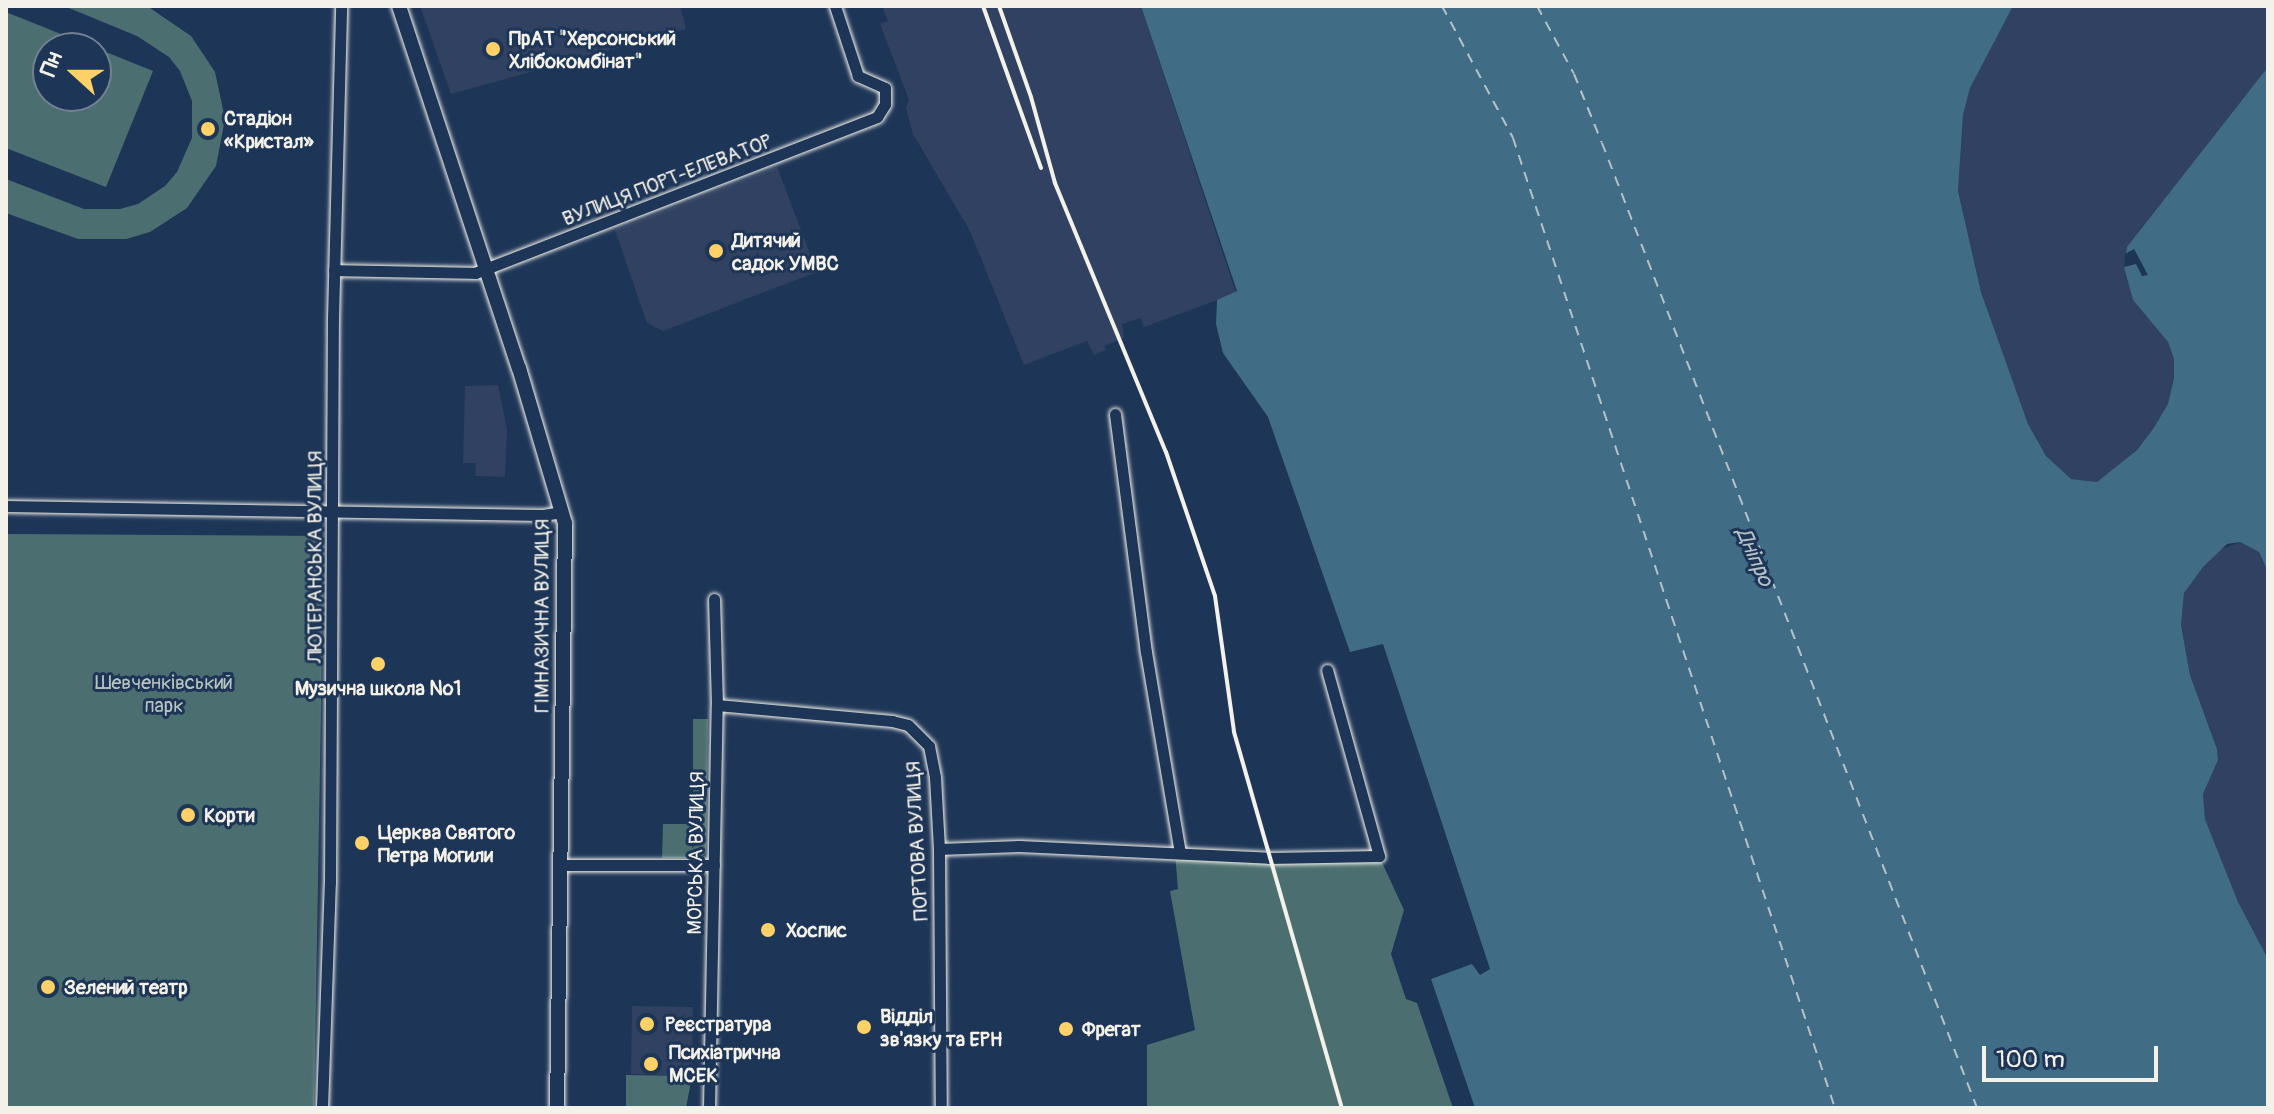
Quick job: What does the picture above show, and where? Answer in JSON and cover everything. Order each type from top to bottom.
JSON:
[{"type":"street","name":"ЛЮТЕРАНСЬКА ВУЛИЦЯ","points":[[322,1108],[330,883],[334,270],[341,6]]},
{"type":"street","name":"ГІМНАЗИЧНА ВУЛИЦЯ","points":[[399,6],[562,512],[557,1108]]},
{"type":"street","name":"ВУЛИЦЯ ПОРТ-ЕЛЕВАТОР","points":[[334,270],[475,273],[877,117],[885,104],[885,88],[858,76],[835,6]]},
{"type":"street","points":[[1115,414],[1146,652],[1180,853]]},
{"type":"street","points":[[6,506],[543,515],[562,512]]},
{"type":"street","name":"МОРСЬКА ВУЛИЦЯ","points":[[709,1108],[717,705],[714,599]]},
{"type":"street","points":[[939,849],[1019,846],[1269,858],[1379,856],[1327,670]]},
{"type":"street","name":"ПОРТОВА ВУЛИЦЯ","points":[[717,705],[908,725],[929,746],[935,777],[939,849],[941,1108]]},
{"type":"street","points":[[560,865],[714,865]]},
{"type":"shaded area","points":[[420,6],[680,6],[686,29],[451,94]]},
{"type":"shaded area","points":[[882,6],[1141,6],[1236,293],[1144,327],[1141,318],[1122,324],[1124,338],[1104,346],[1106,350],[1094,355],[1087,341],[1024,365],[970,231],[913,134],[906,108],[909,100],[880,24],[888,21]]},
{"type":"shaded area","points":[[2013,6],[2268,6],[2268,67],[2125,254],[2133,300],[2168,342],[2174,359],[2174,378],[2168,404],[2153,429],[2137,450],[2097,482],[2071,479],[2046,456],[2028,424],[1981,292],[1958,191],[1963,115],[1970,88]]},
{"type":"shaded area","name":"Дитячий садок УМВС","points":[[777,167],[817,272],[663,331],[647,323],[615,230]]},
{"type":"shaded area","points":[[498,385],[507,430],[505,477],[475,476],[476,463],[463,463],[465,386]]},
{"type":"shaded area","points":[[2240,542],[2259,552],[2268,572],[2268,959],[2238,902],[2205,819],[2203,794],[2218,760],[2217,749],[2190,675],[2181,625],[2184,593],[2192,580],[2217,551]]},
{"type":"shaded area","points":[[632,1006],[693,1007],[692,1076],[631,1074]]},
{"type":"green space","name":"Стадіон «Кристал»","points":[[64,6],[150,8],[191,36],[215,72],[225,119],[216,166],[187,208],[150,232],[126,239],[78,239],[6,213],[6,179],[84,209],[120,209],[138,204],[165,186],[177,172],[192,138],[192,101],[180,71],[169,57],[137,36]]},
{"type":"green space","points":[[6,12],[56,32],[32,32],[32,112],[112,112],[112,54],[153,71],[106,187],[6,148]]},
{"type":"green space","name":"Шевченківський парк","points":[[6,534],[324,536],[314,1108],[6,1108]]},
{"type":"green space","points":[[693,719],[708,719],[706,852],[700,858],[662,858],[663,824],[693,824]]},
{"type":"green space","points":[[1175,853],[1379,856],[1404,910],[1391,954],[1406,999],[1417,1003],[1453,1108],[1147,1108],[1147,1045],[1195,1030],[1170,891],[1178,889]]},
{"type":"green space","points":[[626,1075],[692,1076],[686,1108],[626,1108]]},
{"type":"water","name":"Дніпро","points":[[1141,6],[2013,6],[1970,88],[1963,115],[1958,191],[1981,292],[2028,424],[2046,456],[2071,479],[2097,482],[2137,450],[2153,429],[2168,404],[2174,378],[2174,359],[2168,342],[2133,300],[2124,267],[2127,247],[2268,67],[2268,572],[2259,552],[2240,542],[2227,544],[2203,567],[2184,593],[2181,625],[2190,675],[2217,749],[2218,760],[2203,794],[2205,819],[2238,902],[2268,959],[2268,1108],[1475,1108],[1431,979],[1472,964],[1480,975],[1490,969],[1383,644],[1350,652],[1268,417],[1223,353],[1216,324],[1217,300],[1237,291]]},
{"type":"pier","points":[[2134,249],[2148,275],[2142,276],[2136,264],[2124,267],[2125,254]]},
{"type":"ferry route","points":[[1442,6],[1513,138],[1835,1108]]},
{"type":"ferry route","points":[[1537,6],[1574,74],[1602,143],[1977,1108]]},
{"type":"railway","points":[[983,6],[1041,168]]},
{"type":"railway","points":[[999,6],[1031,97],[1055,183],[1166,452],[1215,596],[1234,732],[1342,1108]]},
{"type":"place","name":"ПрАТ \"Херсонський Хлібокомбінат\"","points":[[493,49]]},
{"type":"place","name":"Стадіон «Кристал»","points":[[208,129]]},
{"type":"place","name":"Дитячий садок УМВС","points":[[716,251]]},
{"type":"place","name":"Музична школа №1","points":[[378,664]]},
{"type":"place","name":"Корти","points":[[188,815]]},
{"type":"place","name":"Церква Святого Петра Могили","points":[[362,843]]},
{"type":"place","name":"Хоспис","points":[[768,930]]},
{"type":"place","name":"Зелений театр","points":[[48,987]]},
{"type":"place","name":"Реєстратура","points":[[647,1024]]},
{"type":"place","name":"Відділ зв'язку та ЕРН","points":[[864,1027]]},
{"type":"place","name":"Фрегат","points":[[1066,1029]]},
{"type":"place","name":"Психіатрична МСЕК","points":[[651,1064]]}]
